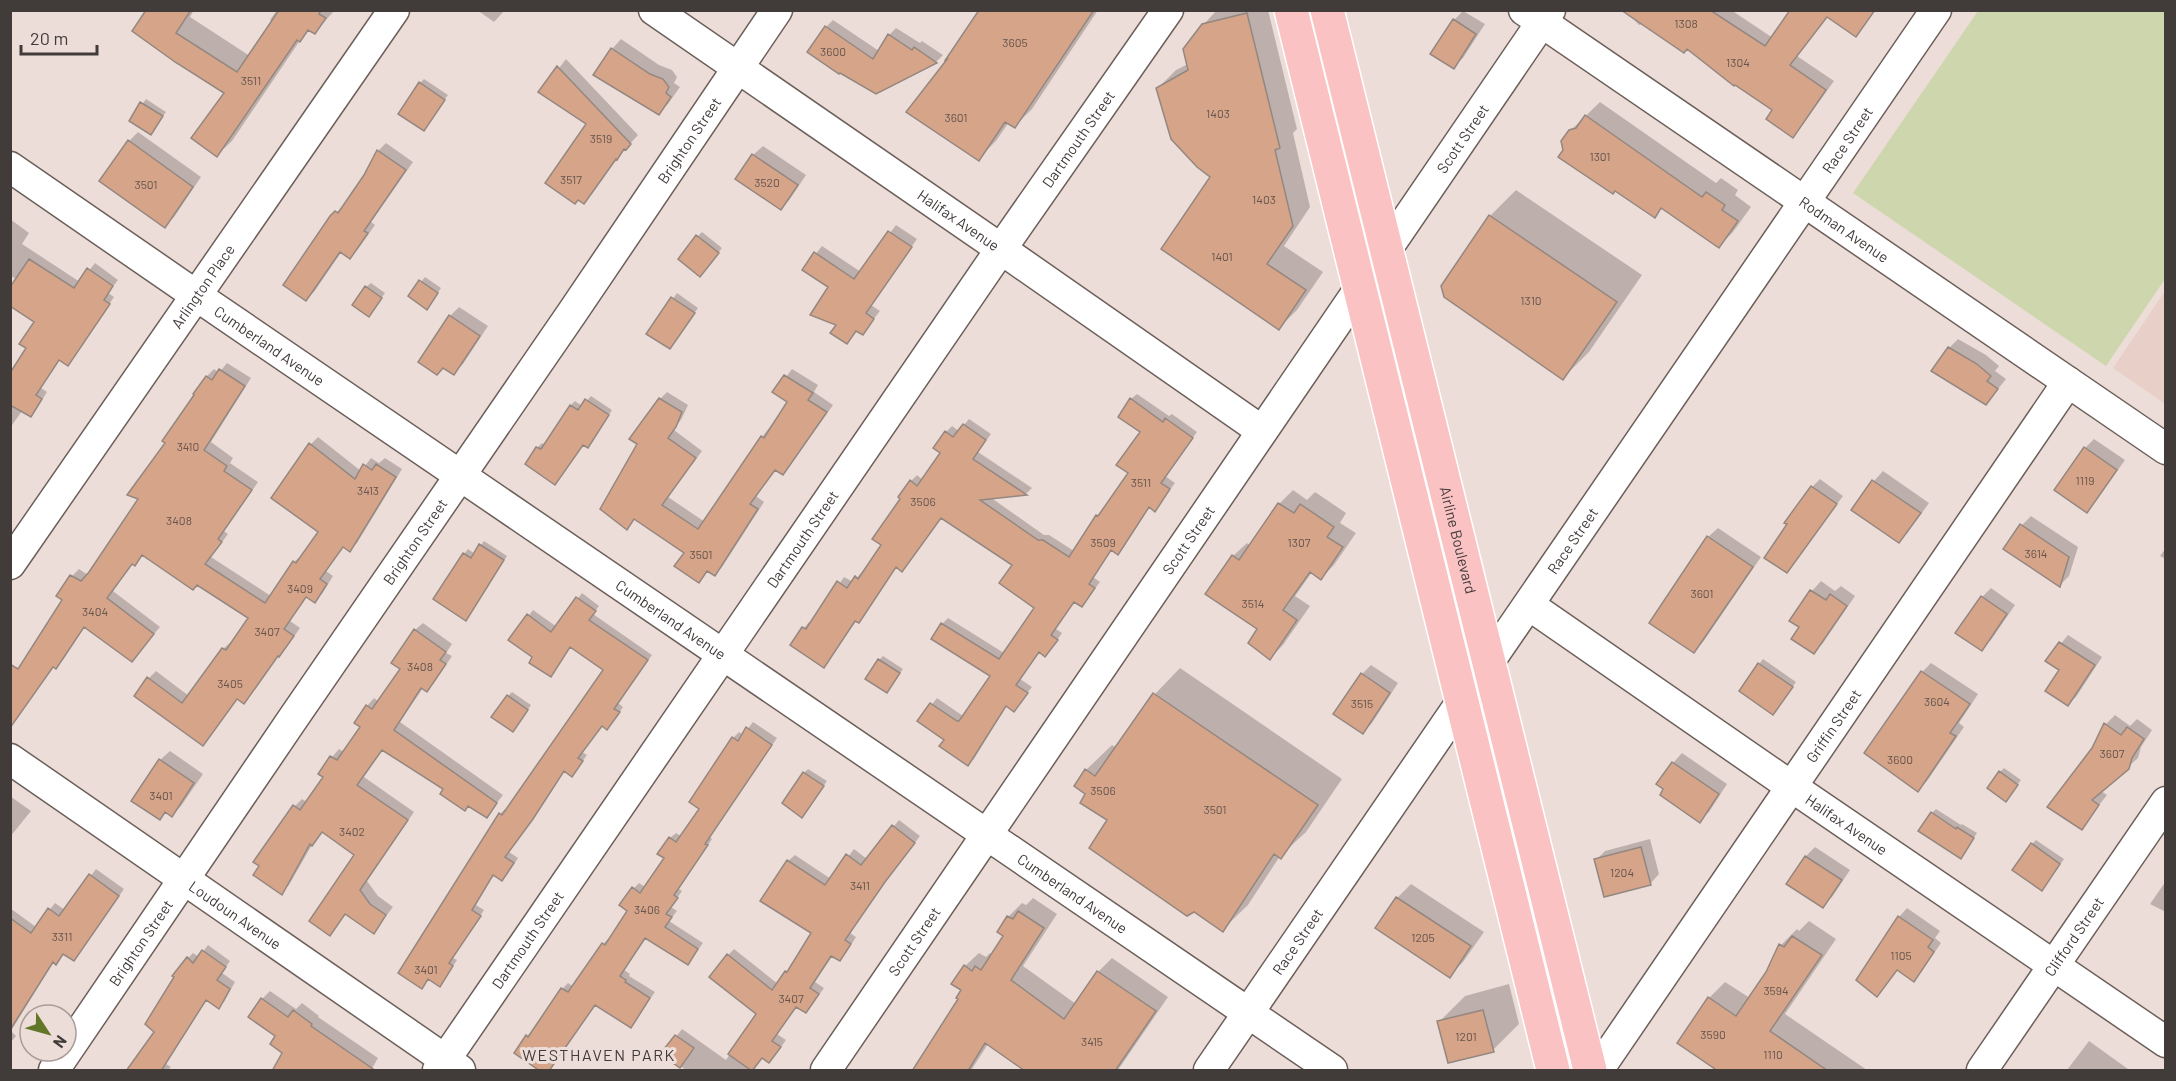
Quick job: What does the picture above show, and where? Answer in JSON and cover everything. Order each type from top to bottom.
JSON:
[{"type":"main road","points":[[1292,10],[1553,1071]]},
{"type":"main road","name":"Airline Boulevard","points":[[1327,10],[1388,247],[1590,1071]]},
{"type":"street","name":"Arlington Place","points":[[10,564],[394,10]]},
{"type":"street","name":"Halifax Avenue","points":[[654,10],[1262,431]]},
{"type":"street","name":"Brighton Street","points":[[54,1071],[777,10]]},
{"type":"street","name":"Dartmouth Street","points":[[448,1067],[723,653],[1168,10]]},
{"type":"street","name":"Race Street","points":[[1209,1071],[1806,203],[1936,10]]},
{"type":"street","name":"Scott Street","points":[[826,1071],[1388,247],[1539,15]]},
{"type":"street","name":"Rodman Avenue","points":[[1539,15],[1806,203],[2166,449]]},
{"type":"street","name":"Cumberland Avenue","points":[[10,167],[1332,1071]]},
{"type":"street","name":"Griffin Street","points":[[1598,1071],[2068,382]]},
{"type":"street","name":"Halifax Avenue","points":[[1529,604],[2166,1042]]},
{"type":"street","name":"Loudoun Avenue","points":[[10,759],[448,1067]]},
{"type":"street","name":"Clifford Street","points":[[1982,1071],[2166,802]]},
{"type":"shaded area","points":[[2165,291],[2165,404],[2113,368]]},
{"type":"green space","points":[[1978,11],[2165,11],[2165,279],[2106,366],[1853,193]]},
{"type":"building","points":[[146,10],[191,10],[176,33],[237,72],[279,10],[321,10],[319,14],[326,18],[315,34],[308,30],[300,42],[297,40],[217,157],[191,138],[224,93],[132,31]]},
{"type":"building","points":[[979,10],[1094,10],[1015,128],[1005,122],[979,161],[906,112],[948,58],[946,59]]},
{"type":"building","points":[[1621,10],[1710,10],[1765,46],[1790,10],[1875,10],[1856,37],[1827,17],[1790,65],[1826,90],[1793,138],[1766,119],[1772,110],[1734,86],[1687,49],[1684,53]]},
{"type":"building","points":[[1247,13],[1280,148],[1275,150],[1293,226],[1267,264],[1306,290],[1279,330],[1161,249],[1210,177],[1197,167],[1171,139],[1156,88],[1188,70],[1183,49],[1202,24]]},
{"type":"building","points":[[1453,19],[1476,34],[1454,69],[1430,54]]},
{"type":"building","points":[[825,26],[873,59],[888,34],[912,50],[914,47],[937,63],[876,94],[839,74],[807,52]]},
{"type":"building","points":[[611,48],[650,74],[663,79],[669,87],[666,93],[671,97],[659,115],[593,75]]},
{"type":"building","points":[[557,66],[631,144],[616,159],[584,204],[578,200],[575,204],[545,183],[586,124],[538,92]]},
{"type":"building","points":[[419,82],[445,100],[424,131],[398,114]]},
{"type":"building","points":[[140,102],[163,116],[151,135],[129,121]]},
{"type":"building","points":[[1585,115],[1702,197],[1706,192],[1725,205],[1722,210],[1738,221],[1719,248],[1661,208],[1655,218],[1615,191],[1613,194],[1558,157],[1563,150],[1561,141],[1569,130],[1576,128]]},
{"type":"building","points":[[128,140],[193,187],[165,228],[99,181]]},
{"type":"building","points":[[377,150],[406,170],[364,231],[368,233],[350,259],[340,252],[306,301],[283,285],[330,216],[335,211],[338,213],[364,175]]},
{"type":"building","points":[[752,154],[798,185],[781,210],[735,179]]},
{"type":"building","points":[[1489,215],[1617,302],[1563,380],[1444,297],[1441,286]]},
{"type":"building","points":[[888,231],[912,247],[866,313],[874,319],[863,335],[856,331],[847,344],[830,333],[836,325],[810,315],[828,287],[802,270],[814,252],[854,279]]},
{"type":"building","points":[[696,235],[719,253],[700,277],[678,259]]},
{"type":"building","points":[[29,259],[74,288],[87,268],[113,286],[104,300],[110,304],[68,366],[59,360],[36,395],[42,399],[31,417],[10,405],[10,373],[26,348],[19,344],[34,322],[10,306],[10,287]]},
{"type":"building","points":[[419,280],[438,293],[427,310],[408,296]]},
{"type":"building","points":[[365,286],[382,298],[369,317],[352,305]]},
{"type":"building","points":[[671,297],[695,313],[670,349],[646,334]]},
{"type":"building","points":[[449,315],[480,336],[454,375],[443,368],[437,375],[418,362]]},
{"type":"building","points":[[1948,347],[1977,364],[1991,376],[1987,381],[1998,389],[1986,405],[1931,371]]},
{"type":"building","points":[[219,369],[245,386],[204,450],[227,466],[224,471],[252,490],[218,539],[222,542],[205,564],[265,603],[293,561],[296,563],[318,532],[271,498],[309,443],[355,479],[363,464],[372,470],[376,464],[396,477],[350,552],[343,547],[320,579],[327,584],[315,603],[306,597],[284,629],[294,636],[279,657],[244,704],[237,699],[203,746],[134,696],[147,677],[182,703],[222,648],[226,650],[248,618],[197,585],[193,590],[142,555],[135,566],[132,564],[107,598],[154,634],[132,662],[84,627],[56,669],[53,667],[10,728],[10,664],[18,669],[62,600],[56,596],[70,575],[81,581],[89,572],[138,499],[127,495],[165,443],[162,441],[206,376],[212,380]]},
{"type":"building","points":[[784,375],[813,393],[808,400],[827,412],[783,475],[775,470],[750,504],[758,509],[715,576],[707,571],[699,583],[674,566],[684,553],[634,519],[627,530],[600,509],[637,444],[629,439],[659,398],[682,412],[676,427],[668,438],[696,458],[662,505],[698,529],[761,436],[764,438],[787,402],[772,392]]},
{"type":"building","points":[[1130,398],[1163,422],[1165,418],[1193,438],[1161,483],[1170,489],[1155,512],[1149,507],[1118,555],[1111,550],[1089,584],[1095,588],[1082,607],[1074,602],[1051,635],[1058,640],[1045,657],[1039,652],[1016,685],[1028,693],[1014,712],[1006,706],[968,766],[939,746],[944,740],[917,721],[930,703],[959,721],[990,676],[931,639],[941,623],[999,659],[1034,608],[999,583],[1012,565],[941,518],[902,572],[896,567],[859,623],[855,621],[824,668],[790,645],[802,627],[806,629],[837,581],[847,588],[855,576],[858,579],[881,545],[872,539],[900,499],[898,497],[910,480],[917,486],[940,453],[933,448],[945,431],[953,437],[963,424],[986,440],[973,459],[1027,495],[980,500],[1038,540],[1043,540],[1069,557],[1096,515],[1098,516],[1128,473],[1116,465],[1140,432],[1118,417]]},
{"type":"building","points":[[585,399],[609,415],[588,448],[583,445],[555,485],[525,464],[536,447],[541,449],[570,405],[578,410]]},
{"type":"building","points":[[2084,447],[2117,470],[2087,513],[2054,490]]},
{"type":"building","points":[[1872,480],[1921,513],[1899,543],[1851,510]]},
{"type":"building","points":[[1811,486],[1837,504],[1787,573],[1764,558],[1787,524],[1784,523]]},
{"type":"building","points":[[1278,503],[1294,513],[1300,504],[1334,527],[1327,537],[1343,547],[1321,580],[1310,572],[1283,610],[1297,620],[1270,660],[1248,643],[1257,629],[1205,594],[1232,555],[1239,560]]},
{"type":"building","points":[[2020,524],[2069,557],[2060,587],[2003,549]]},
{"type":"building","points":[[1707,536],[1753,567],[1694,653],[1649,623]]},
{"type":"building","points":[[479,544],[504,560],[466,621],[433,599],[463,553],[471,558]]},
{"type":"building","points":[[1810,590],[1826,600],[1830,594],[1847,606],[1814,654],[1791,639],[1799,627],[1789,621]]},
{"type":"building","points":[[1981,596],[2007,614],[1982,651],[1955,633]]},
{"type":"building","points":[[576,597],[596,611],[589,620],[648,660],[614,709],[620,712],[607,730],[602,726],[578,758],[583,761],[572,777],[564,771],[505,857],[514,863],[502,881],[493,875],[472,910],[481,916],[449,963],[453,966],[440,987],[428,979],[422,989],[398,973],[499,813],[502,815],[603,670],[570,647],[551,677],[529,663],[532,657],[508,640],[527,614],[551,632]]},
{"type":"building","points":[[414,629],[446,652],[440,660],[446,664],[427,692],[421,688],[394,730],[497,803],[487,818],[468,806],[465,811],[440,794],[443,789],[382,750],[357,785],[408,820],[360,890],[370,904],[386,915],[374,934],[345,914],[330,936],[309,921],[354,855],[322,832],[312,846],[310,844],[282,895],[253,875],[259,866],[253,862],[293,805],[300,810],[323,777],[318,774],[330,756],[337,760],[360,727],[354,723],[366,705],[372,709],[400,669],[391,663]]},
{"type":"building","points":[[2059,642],[2095,665],[2068,706],[2045,691],[2059,670],[2045,661]]},
{"type":"building","points":[[878,659],[900,673],[887,693],[865,679]]},
{"type":"building","points":[[1758,663],[1793,687],[1773,715],[1739,691]]},
{"type":"building","points":[[1921,671],[1970,704],[1950,733],[1956,736],[1918,792],[1864,753]]},
{"type":"building","points":[[1361,673],[1390,693],[1363,734],[1333,714]]},
{"type":"building","points":[[1153,693],[1318,805],[1281,859],[1274,854],[1223,932],[1194,912],[1187,916],[1089,848],[1107,820],[1080,803],[1085,794],[1074,786],[1085,769],[1095,776]]},
{"type":"building","points":[[507,695],[528,710],[513,732],[491,717]]},
{"type":"building","points":[[2104,723],[2121,735],[2127,727],[2144,739],[2132,758],[2129,769],[2092,800],[2099,805],[2082,830],[2047,807],[2092,748]]},
{"type":"building","points":[[746,727],[772,745],[705,844],[708,845],[674,895],[678,898],[666,914],[672,917],[665,927],[698,949],[688,965],[645,938],[620,976],[626,980],[625,982],[650,998],[631,1028],[595,1005],[549,1071],[540,1071],[514,1053],[526,1035],[528,1037],[561,988],[568,992],[602,943],[605,945],[627,911],[619,905],[632,887],[640,893],[664,858],[657,854],[669,837],[676,842],[699,809],[689,802],[732,737],[738,741]]},
{"type":"building","points":[[159,759],[194,783],[172,817],[165,812],[160,820],[131,801]]},
{"type":"building","points":[[1672,762],[1719,794],[1700,823],[1660,795],[1663,789],[1656,784]]},
{"type":"building","points":[[1999,771],[2018,785],[2006,802],[1987,788]]},
{"type":"building","points":[[803,772],[824,786],[802,818],[782,803]]},
{"type":"building","points":[[1931,812],[1974,838],[1961,859],[1918,831]]},
{"type":"building","points":[[892,825],[915,843],[845,940],[851,944],[840,961],[831,956],[810,988],[819,994],[806,1013],[796,1007],[772,1041],[781,1047],[769,1063],[762,1058],[752,1071],[728,1054],[756,1014],[709,977],[727,954],[772,990],[785,971],[787,972],[811,933],[760,901],[787,860],[825,885],[846,854],[861,865]]},
{"type":"building","points":[[2031,843],[2060,864],[2042,891],[2012,870]]},
{"type":"building","points":[[1641,847],[1651,885],[1604,897],[1594,859]]},
{"type":"building","points":[[1805,856],[1842,880],[1823,908],[1786,884]]},
{"type":"building","points":[[89,874],[119,896],[74,961],[63,954],[56,965],[53,962],[27,1003],[18,1003],[18,1017],[10,1030],[10,918],[31,933],[48,908],[59,916]]},
{"type":"building","points":[[1396,897],[1471,946],[1450,978],[1375,928]]},
{"type":"building","points":[[1018,911],[1044,928],[1011,980],[1064,1019],[1097,971],[1156,1011],[1115,1071],[1025,1071],[985,1043],[968,1071],[912,1071],[958,999],[956,998],[961,990],[951,984],[964,965],[972,971],[975,966],[981,970],[1003,936],[997,932],[1007,916],[1013,919]]},
{"type":"building","points":[[1898,916],[1933,940],[1928,947],[1934,952],[1914,982],[1897,970],[1877,997],[1856,980]]},
{"type":"building","points":[[1792,936],[1822,955],[1770,1031],[1828,1071],[1718,1071],[1677,1043],[1708,997],[1736,1016],[1766,972],[1779,944],[1784,947]]},
{"type":"building","points":[[202,950],[226,967],[217,980],[230,989],[219,1009],[206,1000],[161,1071],[126,1071],[154,1032],[145,1024],[174,977],[172,976],[187,957],[193,963]]},
{"type":"building","points":[[261,998],[288,1017],[293,1010],[312,1024],[311,1026],[376,1071],[272,1071],[282,1053],[270,1044],[275,1036],[248,1017]]},
{"type":"building","points":[[1483,1010],[1494,1052],[1448,1063],[1437,1021]]},
{"type":"building","points":[[675,1035],[694,1048],[680,1068],[660,1054]]},
{"type":"district","name":"WESTHAVEN PARK","points":[[599,1054]]}]
